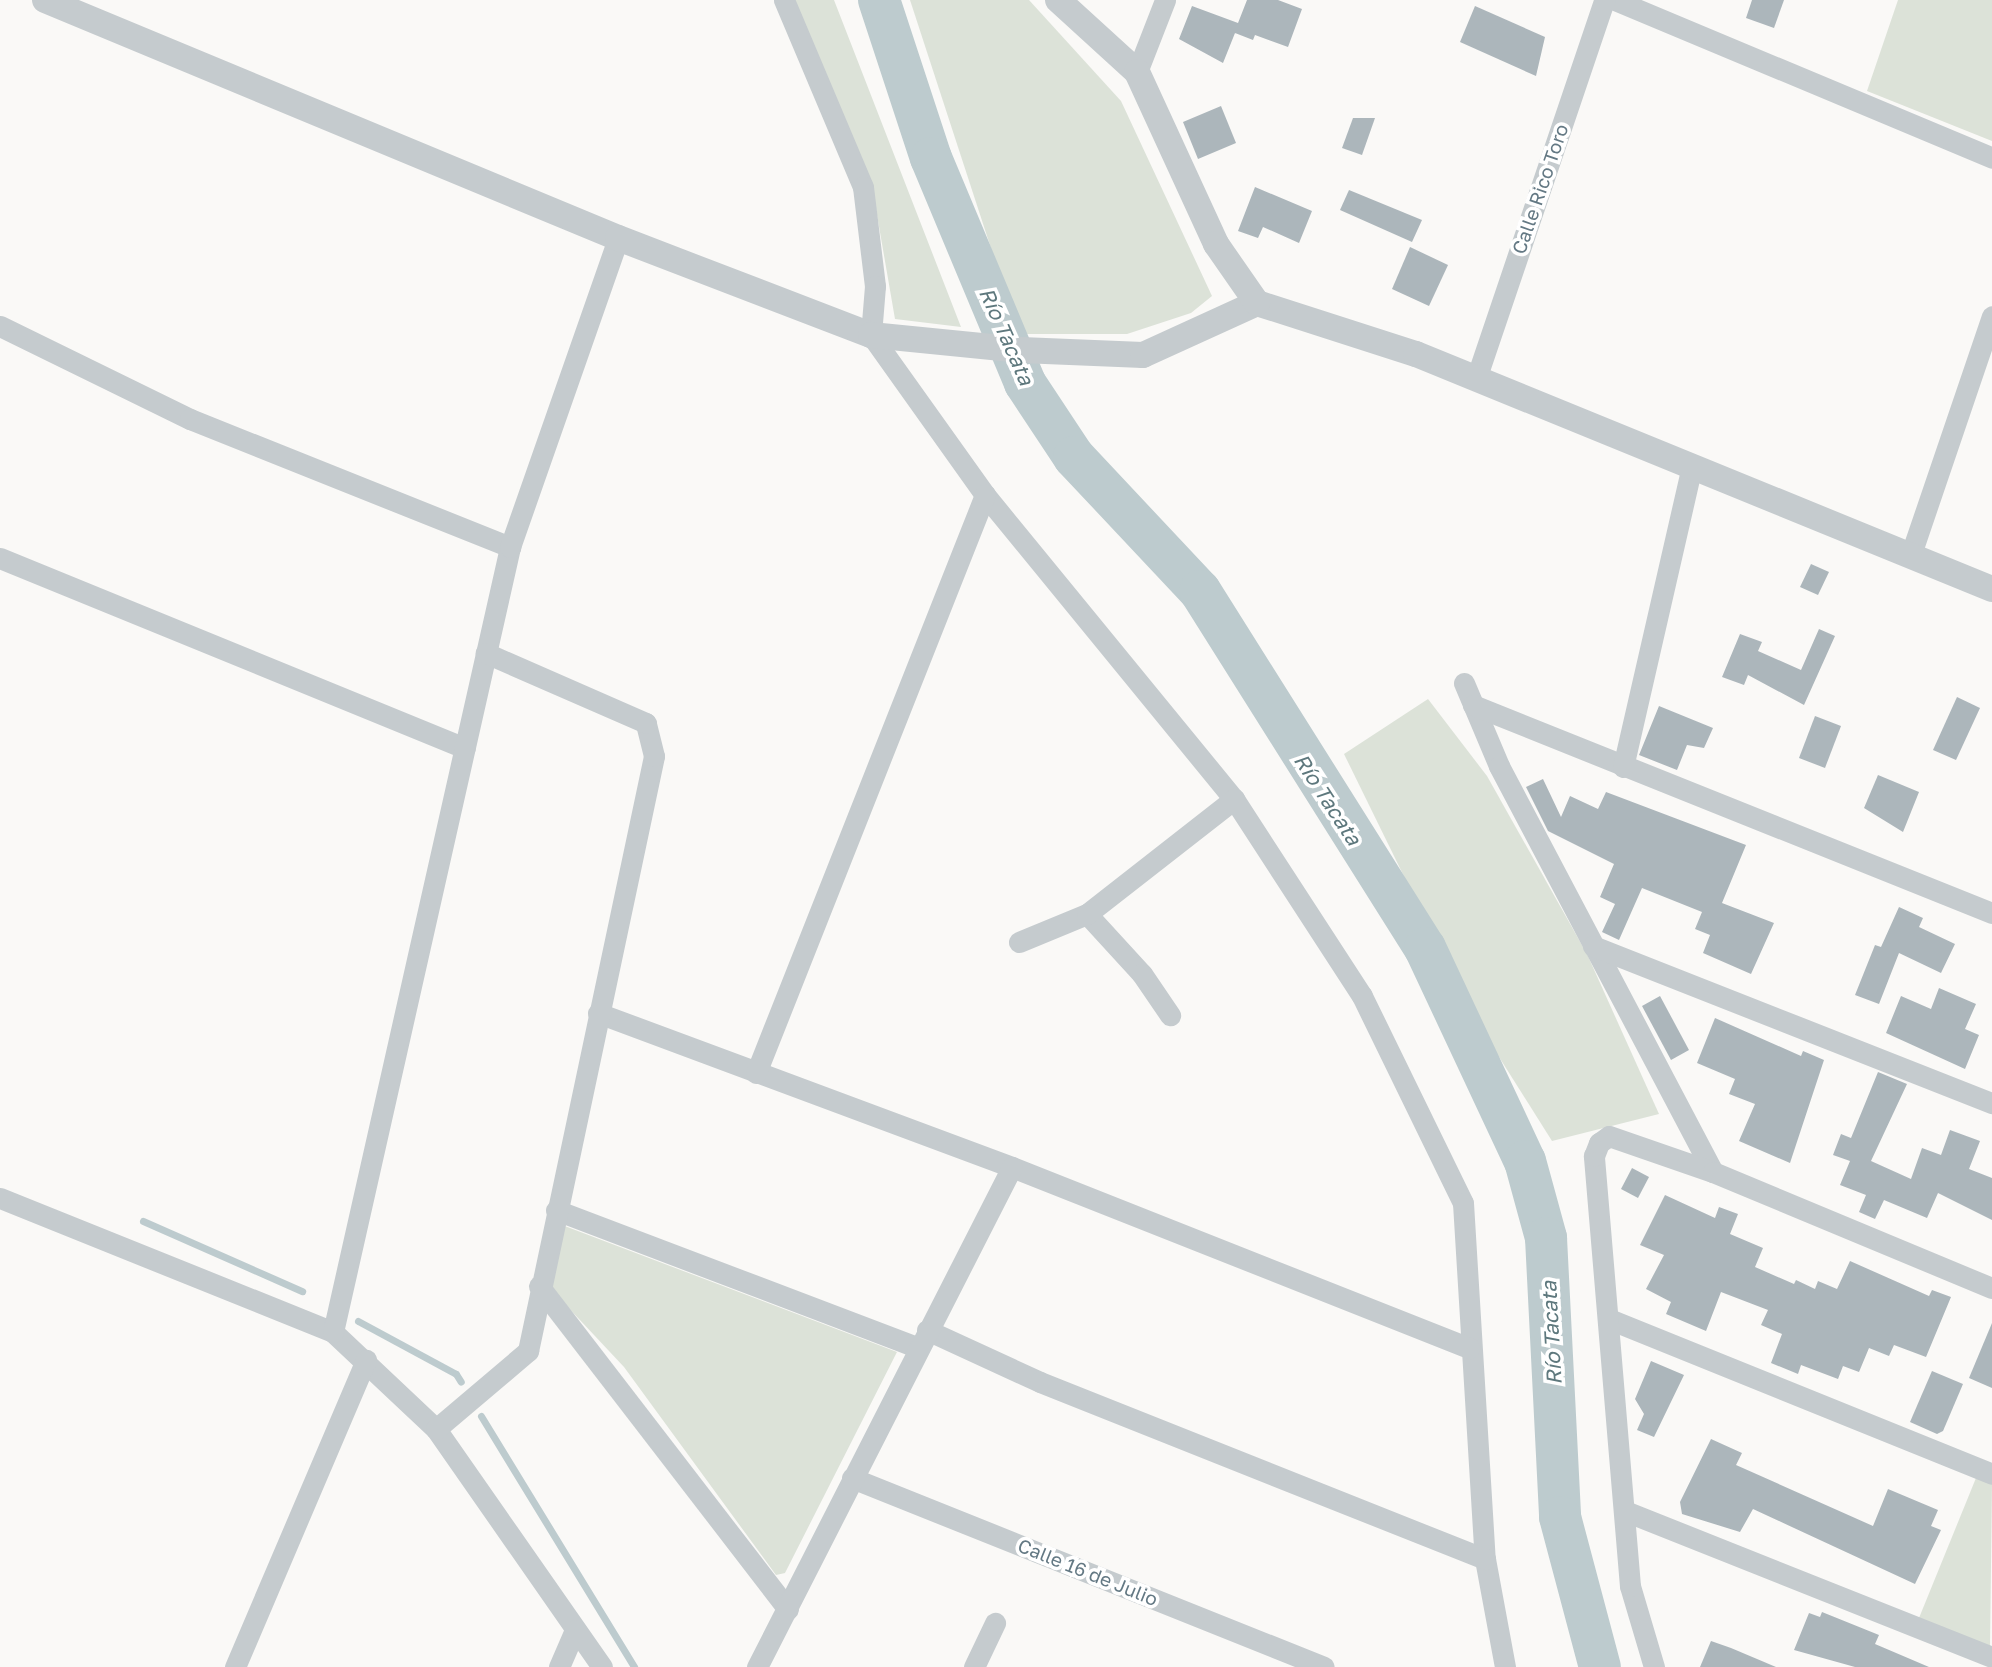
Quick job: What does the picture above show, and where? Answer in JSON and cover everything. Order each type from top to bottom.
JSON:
[{"type":"street","points":[[45,0],[618,237],[871,335],[1021,350],[1143,355],[1256,303]]},
{"type":"street","points":[[783,0],[863,187],[874,286],[871,335],[985,495],[1234,799],[1362,996],[1463,1203],[1485,1559],[1505,1667]]},
{"type":"street","points":[[1058,0],[1137,72],[1216,244],[1256,303],[1476,379],[1691,469],[1911,554],[1992,589]]},
{"type":"street","points":[[1137,72],[1165,0]]},
{"type":"street","name":"Calle Rico Toro","points":[[1476,379],[1604,0]]},
{"type":"street","points":[[1615,0],[1992,158]]},
{"type":"street","points":[[333,1332],[510,547],[618,237]]},
{"type":"street","points":[[1911,554],[1985,358],[1992,316]]},
{"type":"street","points":[[0,326],[190,419],[510,547]]},
{"type":"street","points":[[1623,767],[1691,469]]},
{"type":"street","points":[[755,1073],[985,495]]},
{"type":"street","points":[[0,558],[465,748]]},
{"type":"street","points":[[436,1429],[528,1351],[539,1286],[654,756],[646,723],[486,653]]},
{"type":"street","points":[[1464,683],[1593,946],[1713,1172]]},
{"type":"street","points":[[1473,705],[1992,912]]},
{"type":"street","points":[[1019,942],[1087,914],[1234,799]]},
{"type":"street","points":[[1087,914],[1142,974],[1170,1015]]},
{"type":"street","points":[[1593,946],[1992,1103]]},
{"type":"street","points":[[598,1013],[1012,1167],[1471,1348]]},
{"type":"street","points":[[1654,1667],[1630,1586],[1594,1156],[1599,1143],[1609,1136],[1713,1172],[1992,1288]]},
{"type":"street","points":[[757,1667],[1012,1167]]},
{"type":"street","points":[[0,1198],[333,1332],[366,1360],[436,1429],[602,1667]]},
{"type":"street","points":[[556,1210],[1040,1382],[1485,1559]]},
{"type":"street","points":[[539,1286],[788,1609]]},
{"type":"street","points":[[1609,1319],[1992,1474]]},
{"type":"street","points":[[236,1667],[366,1360]]},
{"type":"street","name":"Calle 16 de Julio","points":[[852,1478],[1324,1667]]},
{"type":"street","points":[[1625,1511],[1966,1658],[1992,1657]]},
{"type":"street","points":[[974,1667],[995,1623]]},
{"type":"street","points":[[559,1667],[575,1630]]},
{"type":"shaded area","points":[[793,0],[834,0],[961,327],[895,319],[872,186]]},
{"type":"shaded area","points":[[910,0],[1029,0],[1121,101],[1212,296],[1191,313],[1127,334],[1019,334]]},
{"type":"shaded area","points":[[1898,0],[1992,0],[1992,141],[1867,91]]},
{"type":"shaded area","points":[[1428,699],[1487,776],[1587,954],[1659,1114],[1552,1141],[1470,1011],[1344,754]]},
{"type":"shaded area","points":[[562,1225],[897,1352],[785,1573],[776,1575],[624,1367],[549,1287]]},
{"type":"shaded area","points":[[1976,1478],[1992,1484],[1990,1647],[1919,1618]]},
{"type":"building","points":[[1247,0],[1278,0],[1302,9],[1288,47],[1255,35],[1253,40],[1235,33],[1223,63],[1179,39],[1192,6],[1238,23]]},
{"type":"building","points":[[1752,0],[1784,0],[1774,28],[1746,18]]},
{"type":"building","points":[[1475,6],[1545,37],[1536,76],[1460,42]]},
{"type":"building","points":[[1221,106],[1236,143],[1198,159],[1183,122]]},
{"type":"building","points":[[1353,118],[1375,118],[1362,155],[1342,148]]},
{"type":"building","points":[[1255,187],[1312,211],[1299,243],[1263,227],[1258,238],[1238,231]]},
{"type":"building","points":[[1349,190],[1422,220],[1412,242],[1340,210]]},
{"type":"building","points":[[1410,247],[1448,265],[1429,306],[1392,289]]},
{"type":"building","points":[[1811,564],[1829,572],[1818,595],[1800,587]]},
{"type":"building","points":[[1819,629],[1835,636],[1804,705],[1748,675],[1744,685],[1722,677],[1740,634],[1762,642],[1758,651],[1801,670]]},
{"type":"building","points":[[1957,697],[1980,708],[1956,760],[1933,750]]},
{"type":"building","points":[[1659,706],[1713,728],[1704,748],[1687,745],[1677,770],[1639,755]]},
{"type":"building","points":[[1815,716],[1841,726],[1825,768],[1799,758]]},
{"type":"building","points":[[1878,775],[1919,792],[1903,832],[1864,808]]},
{"type":"building","points":[[1543,779],[1561,817],[1570,796],[1598,809],[1606,792],[1746,845],[1722,903],[1774,923],[1751,974],[1703,953],[1710,935],[1695,929],[1702,912],[1642,888],[1619,940],[1602,932],[1615,904],[1600,897],[1614,864],[1548,831],[1526,787]]},
{"type":"building","points":[[1899,907],[1923,918],[1919,927],[1955,944],[1941,973],[1899,953],[1879,1004],[1855,995],[1875,945],[1881,947]]},
{"type":"building","points":[[1939,988],[1976,1004],[1965,1029],[1979,1035],[1965,1069],[1886,1033],[1901,996],[1931,1009]]},
{"type":"building","points":[[1660,996],[1689,1050],[1671,1060],[1642,1006]]},
{"type":"building","points":[[1715,1018],[1801,1056],[1803,1051],[1824,1060],[1790,1163],[1739,1141],[1755,1104],[1729,1094],[1735,1079],[1697,1063]]},
{"type":"building","points":[[1878,1072],[1907,1084],[1871,1161],[1911,1179],[1922,1148],[1941,1155],[1950,1130],[1980,1141],[1969,1169],[1992,1178],[1992,1220],[1938,1193],[1927,1218],[1884,1200],[1875,1219],[1859,1212],[1866,1195],[1840,1185],[1850,1161],[1833,1155],[1841,1134],[1851,1138]]},
{"type":"building","points":[[1632,1168],[1649,1177],[1638,1198],[1621,1189]]},
{"type":"building","points":[[1665,1195],[1715,1218],[1719,1207],[1738,1214],[1730,1234],[1763,1248],[1755,1267],[1794,1284],[1796,1280],[1815,1289],[1818,1281],[1837,1289],[1850,1261],[1929,1296],[1932,1290],[1951,1297],[1926,1357],[1894,1345],[1889,1356],[1869,1348],[1859,1372],[1843,1366],[1838,1379],[1801,1365],[1798,1374],[1771,1363],[1782,1334],[1761,1325],[1768,1310],[1721,1292],[1706,1331],[1666,1314],[1671,1302],[1646,1289],[1664,1255],[1640,1245]]},
{"type":"building","points":[[1992,1323],[1992,1388],[1969,1378]]},
{"type":"building","points":[[1651,1361],[1684,1375],[1654,1437],[1637,1430],[1644,1414],[1635,1399]]},
{"type":"building","points":[[1932,1371],[1963,1384],[1943,1431],[1937,1434],[1910,1422]]},
{"type":"building","points":[[1711,1439],[1742,1453],[1736,1465],[1873,1526],[1888,1489],[1938,1510],[1931,1526],[1941,1530],[1915,1584],[1753,1509],[1740,1532],[1682,1514],[1680,1502]]},
{"type":"building","points":[[1822,1612],[1879,1635],[1875,1644],[1929,1667],[1855,1667],[1794,1650],[1809,1613],[1820,1617]]},
{"type":"building","points":[[1711,1641],[1731,1648],[1776,1667],[1700,1667]]},
{"type":"waterway","name":"Río Tacata","points":[[879,0],[931,158],[1025,383],[1074,457],[1200,591],[1425,948],[1525,1161],[1546,1238],[1560,1517],[1600,1667]]},
{"type":"waterway","points":[[143,1221],[302,1291]]},
{"type":"waterway","points":[[358,1321],[456,1374],[461,1382]]},
{"type":"waterway","points":[[481,1416],[634,1667]]}]
